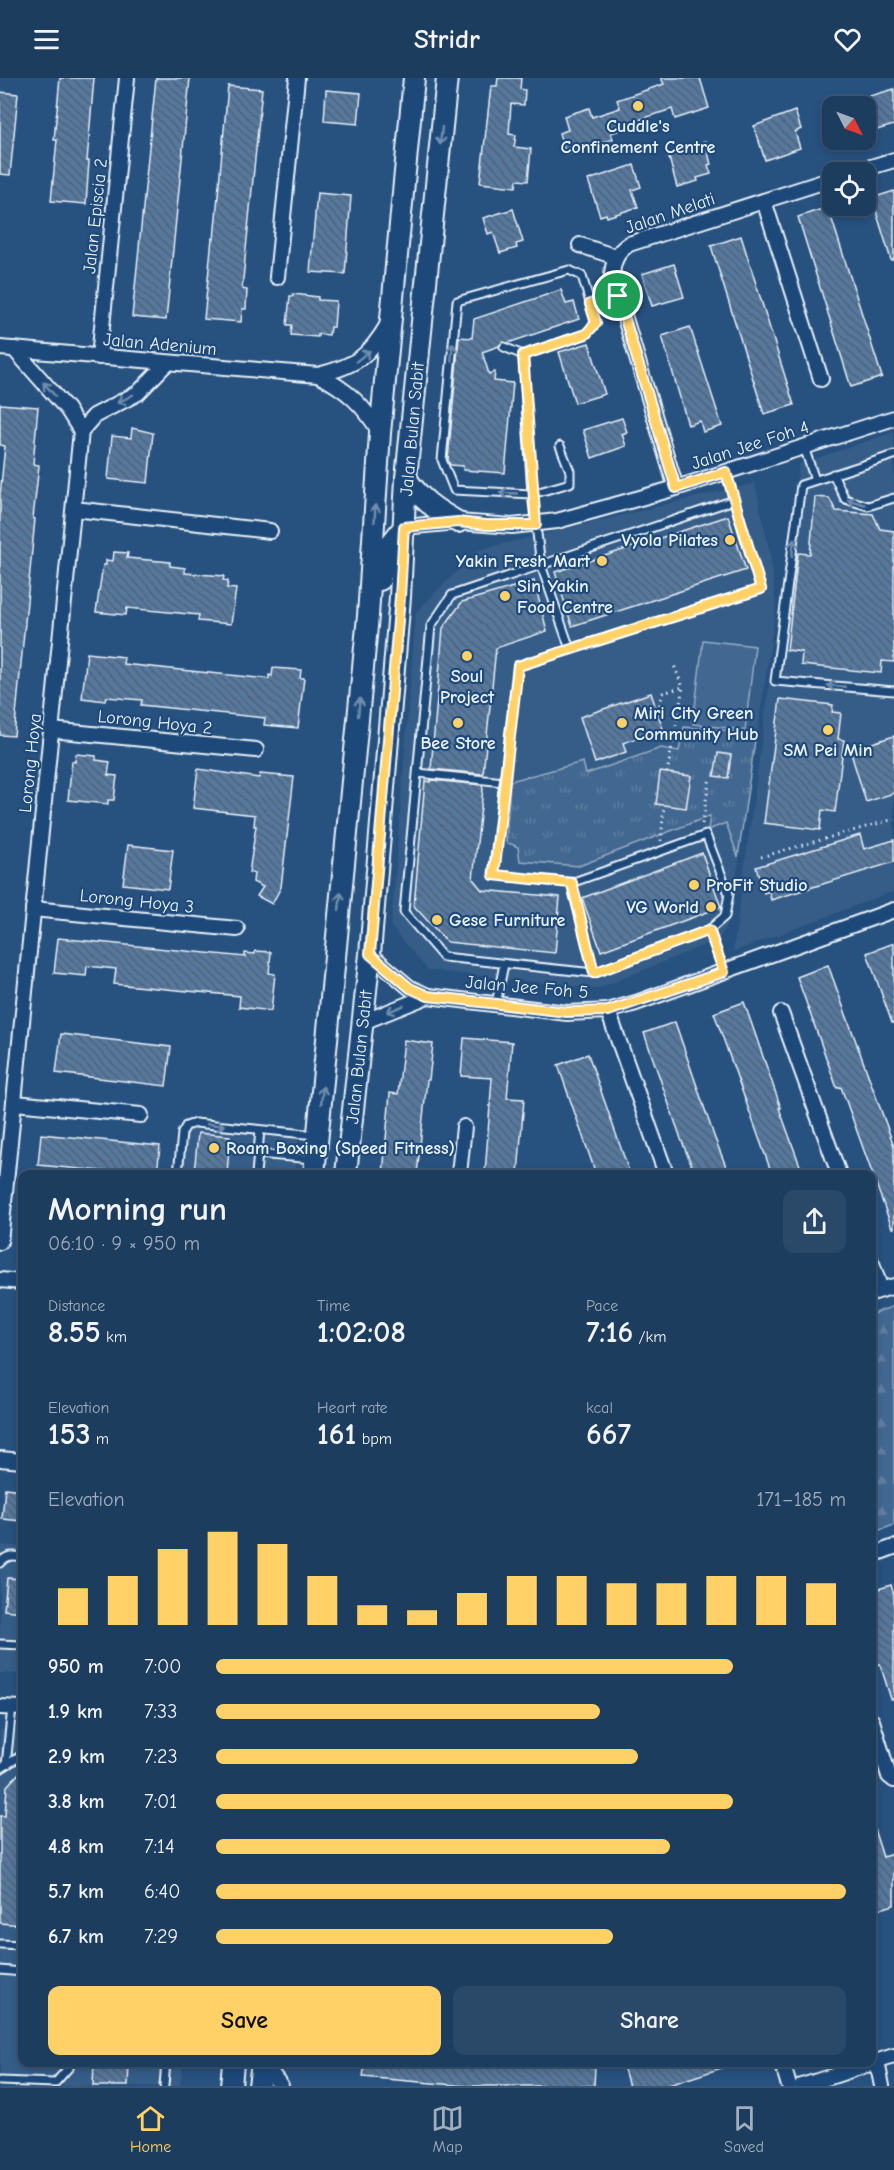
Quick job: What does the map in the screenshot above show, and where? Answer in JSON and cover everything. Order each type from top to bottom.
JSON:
[{"type":"main road","name":"Jalan Bulan Sabit","points":[[315,1167],[368,616],[380,433],[393,317],[414,78]]},
{"type":"main road","name":"Jalan Bulan Sabit","points":[[346,1170],[370,954],[400,597],[406,478],[447,78]]},
{"type":"main road","points":[[406,478],[423,499],[436,510],[458,522]]},
{"type":"main road","points":[[368,616],[378,591],[388,547],[404,527]]},
{"type":"main road","points":[[231,2086],[233,2067]]},
{"type":"main road","points":[[259,2086],[261,2067]]},
{"type":"street","name":"Jalan Episcia 2","points":[[99,357],[127,78]]},
{"type":"street","points":[[277,277],[297,78]]},
{"type":"street","points":[[876,165],[894,160]]},
{"type":"street","name":"Jalan Melati","points":[[676,488],[612,275],[615,257],[629,244],[822,182]]},
{"type":"street","points":[[764,201],[821,379]]},
{"type":"street","points":[[580,245],[615,257]]},
{"type":"street","name":"Jalan Adenium","points":[[7,348],[318,375],[341,370],[360,360],[379,340],[393,317]]},
{"type":"street","points":[[7,348],[67,409],[81,431],[94,416],[138,393],[167,363]]},
{"type":"street","name":"Jalan Adenium","points":[[318,375],[336,384],[358,401],[367,410],[380,433]]},
{"type":"street","name":"Jalan Jee Foh 4","points":[[404,527],[458,522],[486,525],[536,525],[557,522],[623,505],[894,418]]},
{"type":"street","name":"Lorong Hoya","points":[[0,1242],[81,431]]},
{"type":"street","points":[[74,509],[270,531]]},
{"type":"street","name":"Lorong Hoya 2","points":[[51,730],[256,750]]},
{"type":"street","name":"Lorong Hoya 3","points":[[33,909],[237,929]]},
{"type":"street","name":"Jalan Jee Foh 5","points":[[370,954],[410,988],[428,996],[567,1012],[608,1011],[724,972],[894,910]]},
{"type":"street","name":"Jalan Jee Foh 5","points":[[363,1022],[428,996]]},
{"type":"street","points":[[608,1011],[665,1170]]},
{"type":"street","points":[[780,1013],[838,1170]]},
{"type":"street","points":[[15,1103],[141,1115]]},
{"type":"street","points":[[459,1170],[464,1127]]},
{"type":"street","points":[[876,1273],[882,1289]]},
{"type":"street","points":[[0,1280],[18,1282]]},
{"type":"street","points":[[0,1459],[18,1461]]},
{"type":"street","points":[[876,1554],[894,1547]]},
{"type":"street","points":[[876,1735],[889,1776],[894,1780]]},
{"type":"street","points":[[882,2086],[877,2062],[894,2056]]},
{"type":"street","points":[[266,2067],[281,2086]]},
{"type":"street","points":[[783,2067],[789,2086]]},
{"type":"street","points":[[802,2086],[861,2067]]},
{"type":"lane","points":[[504,347],[523,355],[586,334],[596,323],[582,276],[569,270],[457,301],[442,460],[454,490],[532,494],[570,483],[570,471],[560,446]]},
{"type":"lane","points":[[590,304],[618,296]]},
{"type":"lane","points":[[523,355],[532,494],[541,565],[570,649]]},
{"type":"lane","points":[[804,447],[815,480]]},
{"type":"lane","points":[[894,455],[801,485],[776,681],[894,691]]},
{"type":"lane","points":[[726,472],[761,589],[518,666],[494,875],[572,883],[706,835],[729,894],[724,916],[709,930],[594,973],[443,957],[404,912],[431,626],[452,595],[734,500]]},
{"type":"lane","points":[[833,474],[845,499],[868,506],[894,498]]},
{"type":"lane","points":[[418,773],[504,782]]},
{"type":"lane","points":[[572,883],[594,973]]},
{"type":"lane","points":[[709,930],[724,972]]},
{"type":"lane","points":[[496,1004],[504,964]]},
{"type":"lane","points":[[178,1170],[182,1133],[186,1126],[195,1123],[318,1135]]},
{"type":"lane","points":[[256,1170],[260,1130]]},
{"type":"lane","points":[[258,1154],[315,1167]]},
{"type":"lane","points":[[0,1563],[4,1558],[18,1556]]},
{"type":"lane","points":[[0,1644],[18,1646]]},
{"type":"lane","points":[[3,1767],[11,1707]]},
{"type":"lane","points":[[3,1767],[18,1758]]},
{"type":"lane","points":[[0,1944],[18,1945]]},
{"type":"lane","points":[[0,1970],[18,1971]]},
{"type":"lane","points":[[0,2081],[23,2084],[55,2083],[69,2067]]},
{"type":"lane","points":[[164,2086],[166,2067]]},
{"type":"path","points":[[667,773],[683,687],[673,663]]},
{"type":"path","points":[[658,711],[663,693],[683,687]]},
{"type":"path","points":[[699,837],[710,777]]},
{"type":"path","points":[[660,851],[664,805]]},
{"type":"path","points":[[761,857],[894,819]]},
{"type":"shaded area","name":"SM Pei Min","points":[[894,432],[894,891],[733,952],[799,464]]},
{"type":"shaded area","points":[[755,483],[771,558],[776,607],[729,921],[719,939],[597,989],[428,970],[391,927],[416,612],[478,550]]},
{"type":"shaded area","points":[[181,1119],[300,1126],[294,1170],[175,1170]]},
{"type":"shaded area","points":[[0,1545],[18,1547],[18,1674],[0,1673]]},
{"type":"shaded area","points":[[0,1730],[18,1731],[18,2067],[182,2067],[180,2086],[0,2086]]},
{"type":"green space","points":[[703,640],[755,646],[745,730],[693,724]]},
{"type":"green space","points":[[684,727],[756,733],[738,857],[726,823],[708,830],[710,816],[579,866],[520,861],[518,847],[506,842],[510,781],[583,762],[586,774],[661,748],[679,751]]},
{"type":"green space","points":[[894,1306],[894,1525],[876,1532],[876,1313]]},
{"type":"building","points":[[60,78],[94,78],[86,204],[51,201]]},
{"type":"building","points":[[156,78],[190,78],[166,320],[132,317]]},
{"type":"building","points":[[498,78],[521,78],[520,89],[525,90],[524,105],[511,104],[509,134],[516,135],[514,147],[531,149],[528,181],[517,180],[516,187],[480,183],[491,86],[497,86]]},
{"type":"building","points":[[661,78],[700,78],[709,108],[675,119],[672,109],[641,119],[642,123],[611,133],[613,139],[566,155],[559,133],[568,130],[564,116],[589,108],[592,117],[620,108],[617,100],[664,84]]},
{"type":"building","points":[[228,86],[262,89],[242,289],[247,290],[246,309],[242,309],[241,322],[204,319]]},
{"type":"building","points":[[894,89],[894,125],[876,130],[876,96],[870,96]]},
{"type":"building","points":[[326,90],[361,93],[358,124],[324,121]]},
{"type":"building","points":[[0,92],[18,94],[10,175],[0,174]]},
{"type":"building","points":[[795,111],[801,129],[795,132],[800,148],[765,160],[754,126]]},
{"type":"building","points":[[705,142],[711,164],[708,165],[711,174],[697,178],[698,181],[677,187],[668,154]]},
{"type":"building","points":[[634,165],[641,187],[632,190],[638,207],[607,217],[606,214],[600,216],[588,180]]},
{"type":"building","points":[[894,191],[894,260],[891,260],[876,211],[876,197]]},
{"type":"building","points":[[317,193],[351,196],[345,274],[310,272]]},
{"type":"building","points":[[513,209],[523,242],[516,244],[517,248],[500,253],[493,232],[488,234],[483,218]]},
{"type":"building","points":[[822,209],[822,216],[831,216],[882,377],[851,387],[798,217]]},
{"type":"building","points":[[741,236],[794,405],[764,414],[711,246]]},
{"type":"building","points":[[674,264],[684,297],[652,306],[642,274]]},
{"type":"building","points":[[561,290],[566,304],[574,302],[579,319],[508,343],[503,342],[499,346],[482,352],[489,374],[495,372],[494,381],[513,383],[505,473],[463,470],[463,466],[450,465],[448,460],[459,337],[472,338],[474,319]]},
{"type":"building","points":[[293,294],[318,297],[318,300],[336,301],[334,327],[330,327],[329,335],[318,334],[318,337],[291,335],[292,325],[287,325],[290,296]]},
{"type":"building","points":[[690,327],[722,426],[703,432],[700,421],[688,425],[662,336]]},
{"type":"building","points":[[589,343],[605,394],[575,403],[559,352]]},
{"type":"building","points":[[0,404],[38,407],[33,464],[39,465],[14,736],[0,735],[0,495],[5,446],[0,445]]},
{"type":"building","points":[[622,418],[627,432],[622,434],[626,446],[592,458],[583,430]]},
{"type":"building","points":[[132,428],[153,433],[148,483],[108,479],[112,436],[131,438]]},
{"type":"building","points":[[815,497],[829,498],[836,511],[873,514],[880,529],[894,531],[894,662],[882,661],[881,673],[801,665],[802,652],[787,650],[798,553],[810,554]]},
{"type":"building","points":[[728,516],[746,570],[572,626],[555,572]]},
{"type":"building","points":[[114,552],[128,553],[127,558],[170,562],[170,566],[185,568],[185,573],[224,576],[223,580],[228,581],[227,588],[236,589],[231,624],[198,621],[199,615],[127,608],[126,615],[96,612],[103,565],[106,565],[106,560],[113,561]]},
{"type":"building","points":[[534,581],[547,631],[496,648],[483,774],[431,769],[443,628],[462,602]]},
{"type":"building","points":[[87,653],[124,657],[123,664],[269,679],[273,668],[301,670],[300,678],[304,678],[298,728],[264,725],[265,718],[141,705],[142,700],[106,697],[105,701],[82,698]]},
{"type":"building","name":"Miri City Green Community Hub","points":[[651,693],[663,729],[623,743],[626,752],[595,763],[580,717]]},
{"type":"building","points":[[780,699],[833,705],[832,712],[841,713],[838,739],[844,740],[835,812],[822,810],[820,830],[764,823]]},
{"type":"building","points":[[894,736],[894,793],[866,802],[850,750]]},
{"type":"building","points":[[718,753],[731,755],[728,778],[714,776]]},
{"type":"building","points":[[76,754],[96,756],[96,760],[110,762],[108,775],[117,776],[114,800],[108,800],[108,804],[68,800],[72,761],[75,762]]},
{"type":"building","points":[[198,769],[259,778],[260,774],[294,777],[281,887],[272,904],[257,896],[263,887],[253,882],[254,873],[249,873],[256,826],[254,826],[255,815],[193,808]]},
{"type":"building","points":[[660,772],[691,776],[686,808],[656,804]]},
{"type":"building","points":[[431,780],[482,785],[473,879],[482,890],[560,897],[555,953],[447,942],[414,906],[425,781],[430,782]]},
{"type":"building","points":[[860,835],[864,849],[894,840],[894,862],[771,900],[769,891],[764,893],[756,867]]},
{"type":"building","points":[[128,845],[173,850],[168,889],[123,884]]},
{"type":"building","points":[[702,853],[721,907],[601,951],[582,898]]},
{"type":"building","points":[[58,938],[245,957],[245,953],[255,954],[255,951],[271,952],[269,973],[275,974],[271,1011],[239,1007],[240,996],[114,984],[116,969],[87,966],[86,976],[54,973]]},
{"type":"building","points":[[894,943],[894,1023],[892,1023],[867,953]]},
{"type":"building","points":[[828,965],[894,1146],[894,1228],[892,1228],[876,1184],[876,1170],[871,1170],[841,1087],[837,1088],[797,977]]},
{"type":"building","points":[[744,1002],[802,1170],[771,1170],[714,1013]]},
{"type":"building","points":[[675,1022],[727,1170],[693,1170],[644,1033]]},
{"type":"building","points":[[61,1034],[171,1047],[166,1086],[56,1073]]},
{"type":"building","points":[[464,1038],[512,1042],[507,1098],[524,1099],[518,1170],[485,1170],[492,1078],[461,1076]]},
{"type":"building","points":[[404,1040],[433,1044],[417,1170],[383,1170],[390,1093],[398,1094]]},
{"type":"building","points":[[588,1054],[629,1170],[595,1170],[558,1065]]},
{"type":"building","points":[[198,1133],[230,1136],[227,1170],[194,1170]]},
{"type":"building","points":[[41,1134],[160,1146],[157,1170],[90,1170],[38,1165]]},
{"type":"building","points":[[5,1488],[18,1490],[18,1521],[2,1519]]},
{"type":"building","points":[[7,1578],[18,1579],[18,1612],[4,1610]]},
{"type":"building","points":[[891,1585],[894,1595],[894,1699],[891,1699],[880,1664],[876,1665],[876,1590]]},
{"type":"building","points":[[18,1774],[18,1925],[0,1923],[0,1816],[5,1816],[7,1786]]},
{"type":"building","points":[[876,1835],[883,1857],[892,1854],[894,1861],[894,1905],[876,1910]]},
{"type":"building","points":[[94,2067],[129,2067],[128,2086],[93,2086]]},
{"type":"building","points":[[364,2067],[595,2067],[594,2086],[466,2086],[363,2077]]},
{"type":"building","points":[[623,2067],[725,2067],[666,2086],[629,2086]]},
{"type":"place","name":"Cuddle's Confinement Centre","points":[[638,106]]},
{"type":"place","name":"Vyola Pilates","points":[[730,540]]},
{"type":"place","name":"Yakin Fresh Mart","points":[[602,561]]},
{"type":"place","name":"Sin Yakin Food Centre","points":[[505,596]]},
{"type":"place","name":"Soul Project","points":[[467,656]]},
{"type":"place","name":"Bee Store","points":[[458,723]]},
{"type":"place","name":"Miri City Green Community Hub","points":[[622,723]]},
{"type":"place","name":"SM Pei Min","points":[[828,730]]},
{"type":"place","name":"ProFit Studio","points":[[694,885]]},
{"type":"place","name":"VG World","points":[[711,907]]},
{"type":"place","name":"Gese Furniture","points":[[437,920]]},
{"type":"place","name":"Roam Boxing (Speed Fitness)","points":[[214,1148]]},
{"type":"route","points":[[618,296],[676,488],[726,472],[761,589],[518,666],[494,875],[572,883],[594,973],[709,930],[724,972],[608,1011],[567,1012],[428,996],[410,988],[396,978],[370,954],[404,527],[458,522],[512,526],[536,525],[523,355],[586,334],[596,323],[590,304],[618,296]]}]
